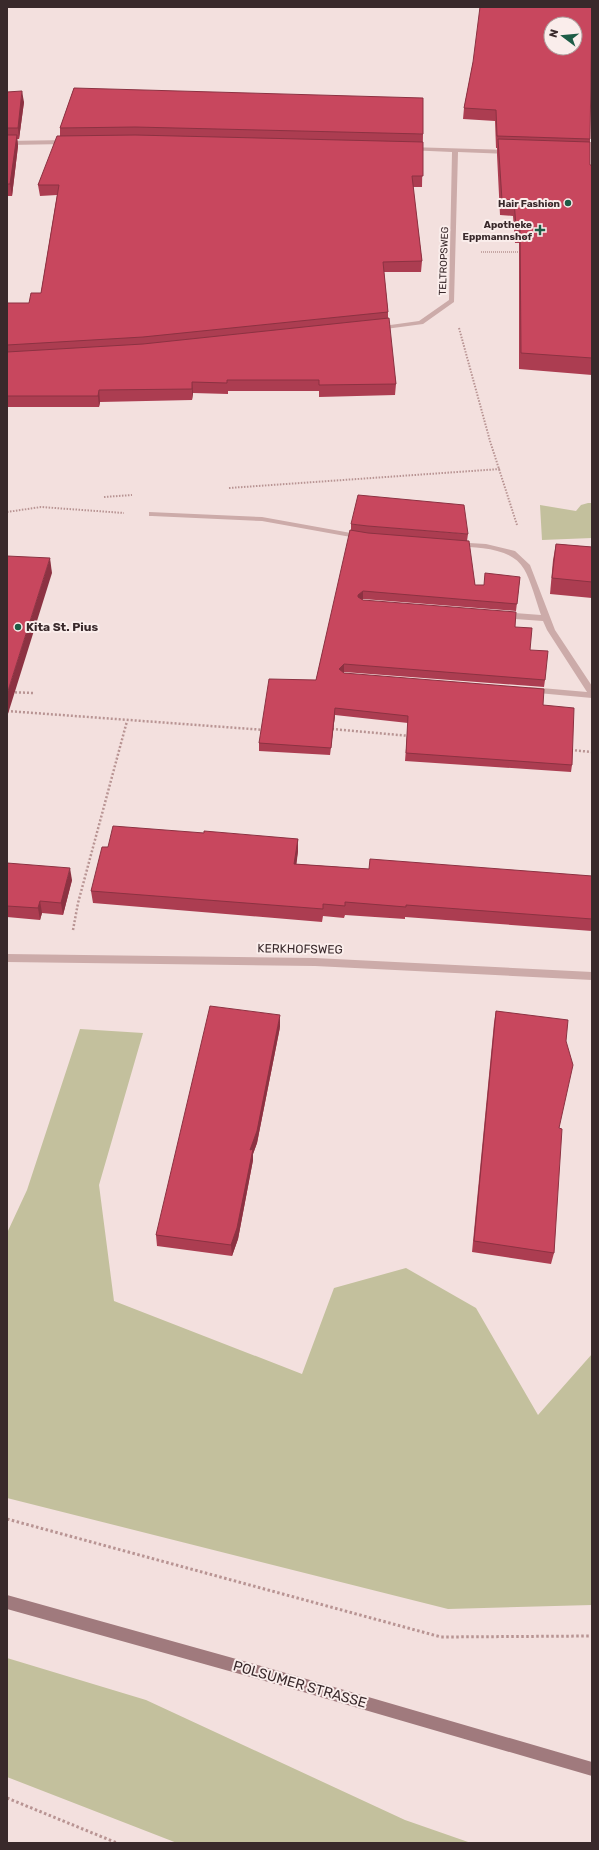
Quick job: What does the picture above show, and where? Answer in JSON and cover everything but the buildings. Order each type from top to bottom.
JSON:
[{"type":"main road","name":"POLSUMER STRASSE","points":[[7,1602],[279,1678],[592,1770]]},
{"type":"street","points":[[7,143],[76,142]]},
{"type":"street","points":[[399,149],[516,152]]},
{"type":"street","name":"TELTROPSWEG","points":[[373,328],[421,323],[452,301],[455,151]]},
{"type":"street","points":[[152,514],[262,519],[368,538]]},
{"type":"street","points":[[446,543],[486,546],[512,553],[527,568],[551,630],[592,694]]},
{"type":"street","points":[[490,614],[546,618]]},
{"type":"street","points":[[522,690],[592,694]]},
{"type":"street","name":"KERKHOFSWEG","points":[[7,958],[66,960],[315,962],[592,976]]},
{"type":"path","points":[[454,252],[526,252]]},
{"type":"path","points":[[452,301],[500,469],[522,539],[512,553]]},
{"type":"path","points":[[223,489],[500,469]]},
{"type":"path","points":[[104,497],[136,495]]},
{"type":"path","points":[[7,512],[42,507],[152,514]]},
{"type":"path","points":[[7,692],[33,693]]},
{"type":"path","points":[[7,711],[266,730]]},
{"type":"path","points":[[66,960],[78,903],[127,721]]},
{"type":"path","points":[[330,729],[418,736]]},
{"type":"path","points":[[568,750],[592,752]]},
{"type":"path","points":[[7,1519],[441,1637],[592,1636]]},
{"type":"path","points":[[7,1798],[117,1843]]},
{"type":"shaded area","points":[[592,503],[592,538],[542,540],[540,505],[576,511],[581,505]]},
{"type":"shaded area","points":[[80,1029],[143,1033],[99,1185],[114,1301],[302,1374],[334,1288],[406,1268],[476,1308],[538,1415],[592,1354],[592,1605],[448,1609],[7,1498],[7,1233],[27,1190]]},
{"type":"shaded area","points":[[7,1658],[146,1700],[405,1820],[471,1843],[177,1843],[7,1777]]},
{"type":"place","name":"Hair Fashion","points":[[568,203]]},
{"type":"place","name":"Apotheke Eppmannshof","points":[[540,230]]},
{"type":"place","name":"Kita St. Pius","points":[[18,627]]}]
